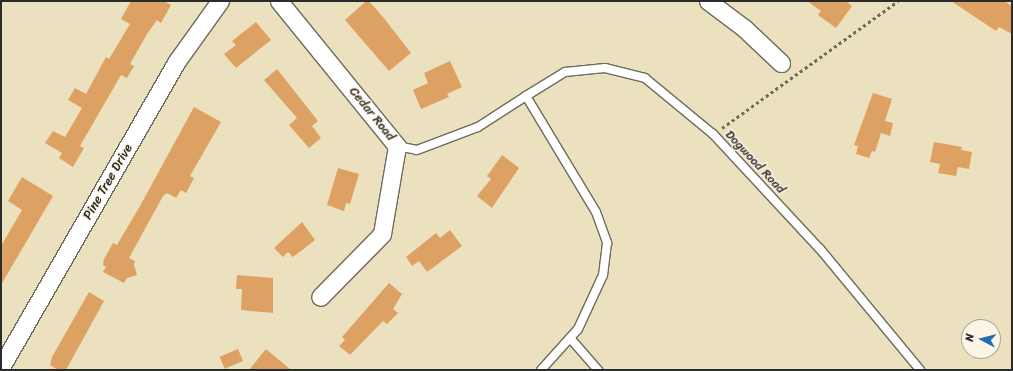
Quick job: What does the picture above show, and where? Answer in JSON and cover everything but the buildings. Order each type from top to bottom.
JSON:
[{"type":"street","name":"Pine Tree Drive","points":[[1,367],[177,61],[220,1]]},
{"type":"street","name":"Cedar Road","points":[[279,1],[397,146],[382,234],[320,297]]},
{"type":"street","points":[[708,1],[744,28],[781,63]]},
{"type":"lane","name":"Dogwood Road","points":[[397,146],[417,150],[478,127],[565,72],[605,68],[645,78],[713,134],[820,249],[920,370]]},
{"type":"lane","points":[[526,96],[596,212],[607,242],[603,275],[578,329],[542,370]]},
{"type":"lane","points":[[570,338],[598,370]]},
{"type":"path","points":[[713,134],[898,1]]}]
